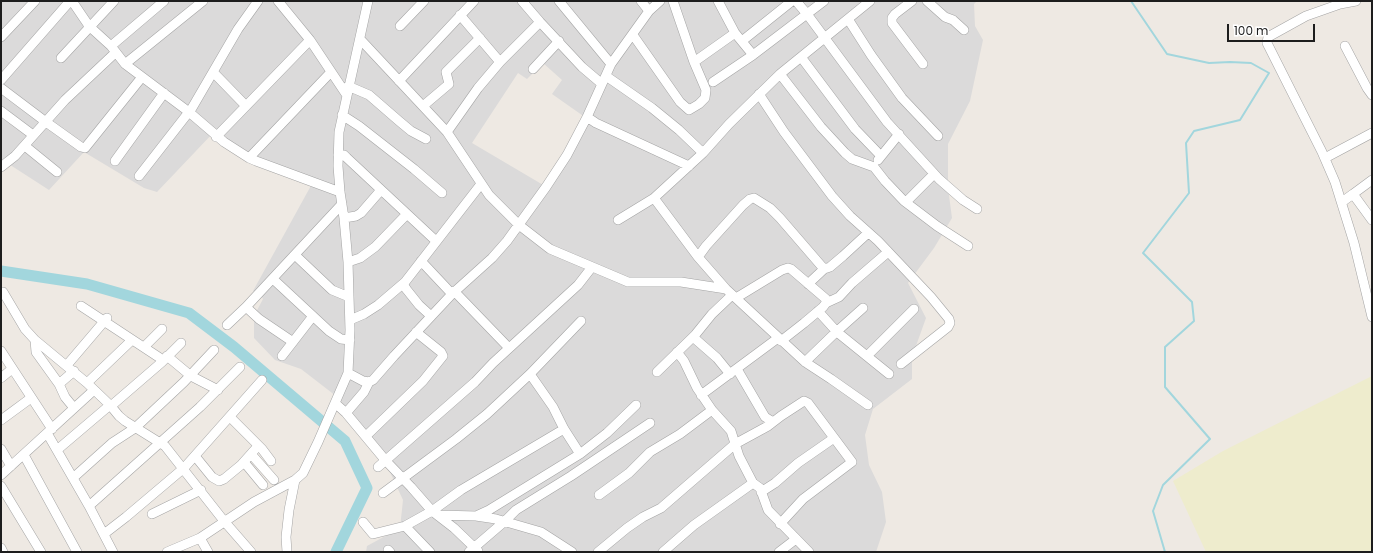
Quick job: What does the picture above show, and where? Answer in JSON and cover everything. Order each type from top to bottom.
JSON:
[{"type":"street","points":[[1,37],[35,1]]},
{"type":"street","points":[[1,80],[71,1],[90,26],[125,64],[189,112],[216,137],[249,158],[340,192]]},
{"type":"street","points":[[61,58],[114,1]]},
{"type":"street","points":[[3,163],[25,146],[65,100],[113,50],[164,1]]},
{"type":"street","points":[[125,64],[204,1]]},
{"type":"street","points":[[139,176],[189,112],[238,29],[258,1]]},
{"type":"street","points":[[278,1],[310,40],[331,72],[347,90],[369,95],[411,131],[426,139]]},
{"type":"street","points":[[167,552],[203,547],[224,521],[254,502],[295,480],[303,473],[332,412],[348,372],[350,320],[348,262],[340,192],[338,155],[339,132],[347,90],[368,1]]},
{"type":"street","points":[[400,26],[424,1]]},
{"type":"street","points":[[400,81],[474,1]]},
{"type":"street","points":[[522,1],[582,67],[668,121],[703,153]]},
{"type":"street","points":[[559,1],[611,64]]},
{"type":"street","points":[[641,1],[649,11]]},
{"type":"street","points":[[346,413],[364,392],[370,382],[416,332],[453,293],[492,258],[519,225],[567,155],[587,117],[611,64],[649,11],[660,1]]},
{"type":"street","points":[[633,35],[680,102],[689,110],[699,104],[705,98],[706,90],[694,62],[673,1]]},
{"type":"street","points":[[718,1],[735,33],[753,55]]},
{"type":"street","points":[[742,41],[792,1]]},
{"type":"street","points":[[796,1],[808,14],[887,122],[934,174],[963,200],[978,209]]},
{"type":"street","points":[[713,82],[753,55],[824,1]]},
{"type":"street","points":[[618,220],[654,198],[703,153],[729,124],[780,74],[870,1]]},
{"type":"street","points":[[912,1],[895,14],[892,18],[892,23],[923,64]]},
{"type":"street","points":[[927,1],[945,17],[953,20],[964,30]]},
{"type":"street","points":[[1356,1],[1327,8],[1306,16],[1268,37],[1267,40],[1268,46],[1325,158],[1342,202],[1354,243],[1372,317]]},
{"type":"street","points":[[460,15],[500,62]]},
{"type":"street","points":[[848,19],[871,55],[902,98],[938,136]]},
{"type":"street","points":[[447,132],[478,88],[500,62],[540,22]]},
{"type":"street","points":[[694,62],[735,33]]},
{"type":"street","points":[[423,106],[450,83],[445,74],[446,72],[480,38]]},
{"type":"street","points":[[360,39],[447,132],[489,195],[519,225],[550,249],[628,282],[681,282],[731,294]]},
{"type":"street","points":[[216,137],[310,40]]},
{"type":"street","points":[[533,69],[559,41]]},
{"type":"street","points":[[1345,46],[1372,95]]},
{"type":"street","points":[[801,57],[855,129],[881,156]]},
{"type":"street","points":[[213,72],[246,106]]},
{"type":"street","points":[[249,158],[331,72]]},
{"type":"street","points":[[780,74],[820,127],[837,146],[852,159],[874,167],[885,182],[906,202],[937,226],[968,246]]},
{"type":"street","points":[[1,88],[46,122],[85,148],[142,77]]},
{"type":"street","points":[[115,161],[164,94]]},
{"type":"street","points":[[759,94],[784,132],[832,196],[931,297],[948,319],[950,324],[948,328],[902,364]]},
{"type":"street","points":[[1,111],[33,135]]},
{"type":"street","points":[[342,115],[359,126],[442,193]]},
{"type":"street","points":[[587,117],[596,123],[689,166]]},
{"type":"street","points":[[1325,158],[1372,133]]},
{"type":"street","points":[[874,167],[876,162],[899,134]]},
{"type":"street","points":[[25,146],[57,172]]},
{"type":"street","points":[[338,155],[347,158],[436,241]]},
{"type":"street","points":[[906,202],[934,174]]},
{"type":"street","points":[[1342,202],[1372,180]]},
{"type":"street","points":[[350,320],[364,314],[378,305],[405,282],[481,184]]},
{"type":"street","points":[[344,218],[356,216],[381,190]]},
{"type":"street","points":[[1354,194],[1372,220]]},
{"type":"street","points":[[654,198],[698,257],[731,294],[805,362],[868,405]]},
{"type":"street","points":[[698,257],[715,235],[742,205],[754,198],[770,208],[780,218],[824,269]]},
{"type":"street","points":[[227,325],[246,307],[342,204]]},
{"type":"street","points":[[348,262],[360,258],[375,247],[407,214]]},
{"type":"street","points":[[808,284],[824,269],[830,267],[843,256],[868,233]]},
{"type":"street","points":[[701,394],[780,340],[818,311],[826,302],[839,297],[852,283],[888,252]]},
{"type":"street","points":[[295,255],[332,290],[349,297]]},
{"type":"street","points":[[421,261],[509,348]]},
{"type":"street","points":[[378,467],[470,387],[509,348],[578,285],[592,267]]},
{"type":"street","points":[[657,372],[693,337],[731,294],[782,270],[788,268],[791,269],[826,299],[826,302]]},
{"type":"street","points":[[273,278],[329,331],[341,338],[350,340]]},
{"type":"street","points":[[405,282],[404,286],[407,290],[419,305],[431,316]]},
{"type":"street","points":[[1,292],[3,292],[25,329],[35,340],[87,383],[119,416],[135,428],[165,446],[184,468],[224,521],[251,552]]},
{"type":"street","points":[[81,306],[106,319],[132,340],[165,358],[191,376],[218,390]]},
{"type":"street","points":[[246,307],[259,319],[293,342]]},
{"type":"street","points":[[805,362],[863,308]]},
{"type":"street","points":[[867,356],[914,310]]},
{"type":"street","points":[[818,311],[837,332],[889,374]]},
{"type":"street","points":[[282,356],[313,316]]},
{"type":"street","points":[[59,384],[106,319]]},
{"type":"street","points":[[383,493],[404,479],[456,439],[530,374],[581,320]]},
{"type":"street","points":[[144,347],[162,329]]},
{"type":"street","points":[[366,436],[423,381],[443,356],[441,352],[416,332]]},
{"type":"street","points":[[693,337],[734,371],[765,417],[773,422]]},
{"type":"street","points":[[35,340],[36,352],[59,384],[65,397],[74,408]]},
{"type":"street","points":[[87,383],[132,340]]},
{"type":"street","points":[[57,450],[181,343]]},
{"type":"street","points":[[73,478],[112,443],[135,428],[191,376],[214,350]]},
{"type":"street","points":[[1,352],[31,398],[49,431],[57,450],[113,552]]},
{"type":"street","points":[[677,352],[684,361],[701,394],[712,410],[731,431],[739,456],[753,483],[760,488],[768,510],[809,552]]},
{"type":"street","points":[[89,506],[200,407],[240,367]]},
{"type":"street","points":[[1,378],[12,369]]},
{"type":"street","points":[[348,372],[364,381],[370,382]]},
{"type":"street","points":[[530,374],[553,407],[564,429],[580,454]]},
{"type":"street","points":[[104,534],[184,468],[262,380]]},
{"type":"street","points":[[1,475],[94,390]]},
{"type":"street","points":[[1,420],[31,398]]},
{"type":"street","points":[[598,552],[627,528],[643,517],[661,508],[735,444],[768,426],[804,401],[808,403],[852,462],[803,499],[780,524]]},
{"type":"street","points":[[335,403],[346,413],[386,460],[435,513],[454,528],[474,551],[516,510],[528,501],[571,476],[650,423]]},
{"type":"street","points":[[476,516],[489,510],[580,454],[607,433],[636,405]]},
{"type":"street","points":[[599,495],[629,473],[650,452],[680,434],[712,410]]},
{"type":"street","points":[[230,417],[271,461]]},
{"type":"street","points":[[363,522],[373,534],[405,526],[435,513],[461,490],[564,429]]},
{"type":"street","points":[[762,492],[834,438]]},
{"type":"street","points":[[195,456],[212,477],[219,481],[224,479],[244,462],[258,446]]},
{"type":"street","points":[[1,449],[11,466]]},
{"type":"street","points":[[251,454],[274,480]]},
{"type":"street","points":[[24,455],[77,552]]},
{"type":"street","points":[[244,462],[263,485]]},
{"type":"street","points":[[287,552],[286,537],[289,510],[295,480]]},
{"type":"street","points":[[663,552],[694,525],[753,483]]},
{"type":"street","points":[[1,486],[40,552]]},
{"type":"street","points":[[152,514],[201,490]]},
{"type":"street","points":[[435,513],[476,516],[505,521],[542,532],[567,550]]},
{"type":"street","points":[[405,526],[430,552]]},
{"type":"street","points":[[779,552],[796,539]]},
{"type":"street","points":[[1,548],[3,552]]},
{"type":"shaded area","points":[[1,1],[977,1],[974,4],[975,26],[983,40],[970,101],[948,144],[948,188],[952,218],[934,248],[908,283],[926,318],[912,357],[912,379],[873,409],[865,435],[869,465],[882,492],[886,522],[876,552],[366,552],[367,546],[400,528],[403,500],[377,444],[336,396],[301,369],[275,360],[254,338],[254,316],[263,299],[260,294],[253,291],[313,182],[261,163],[214,132],[157,192],[144,188],[84,152],[49,190],[1,159]],"holes":[[[543,63],[562,80],[552,94],[589,120],[550,189],[472,143],[518,73],[527,79]]]},
{"type":"shaded area","points":[[1372,376],[1372,552],[1206,552],[1173,481],[1223,451]]},
{"type":"waterway","points":[[1131,1],[1167,54],[1209,63],[1251,63],[1269,73],[1240,120],[1194,131],[1186,143],[1189,193],[1143,253],[1192,302],[1194,321],[1165,347],[1165,387],[1210,439],[1163,485],[1153,511],[1165,552]]},
{"type":"waterway","points":[[1,271],[87,284],[189,313],[234,347],[345,441],[367,488],[336,552]]}]
